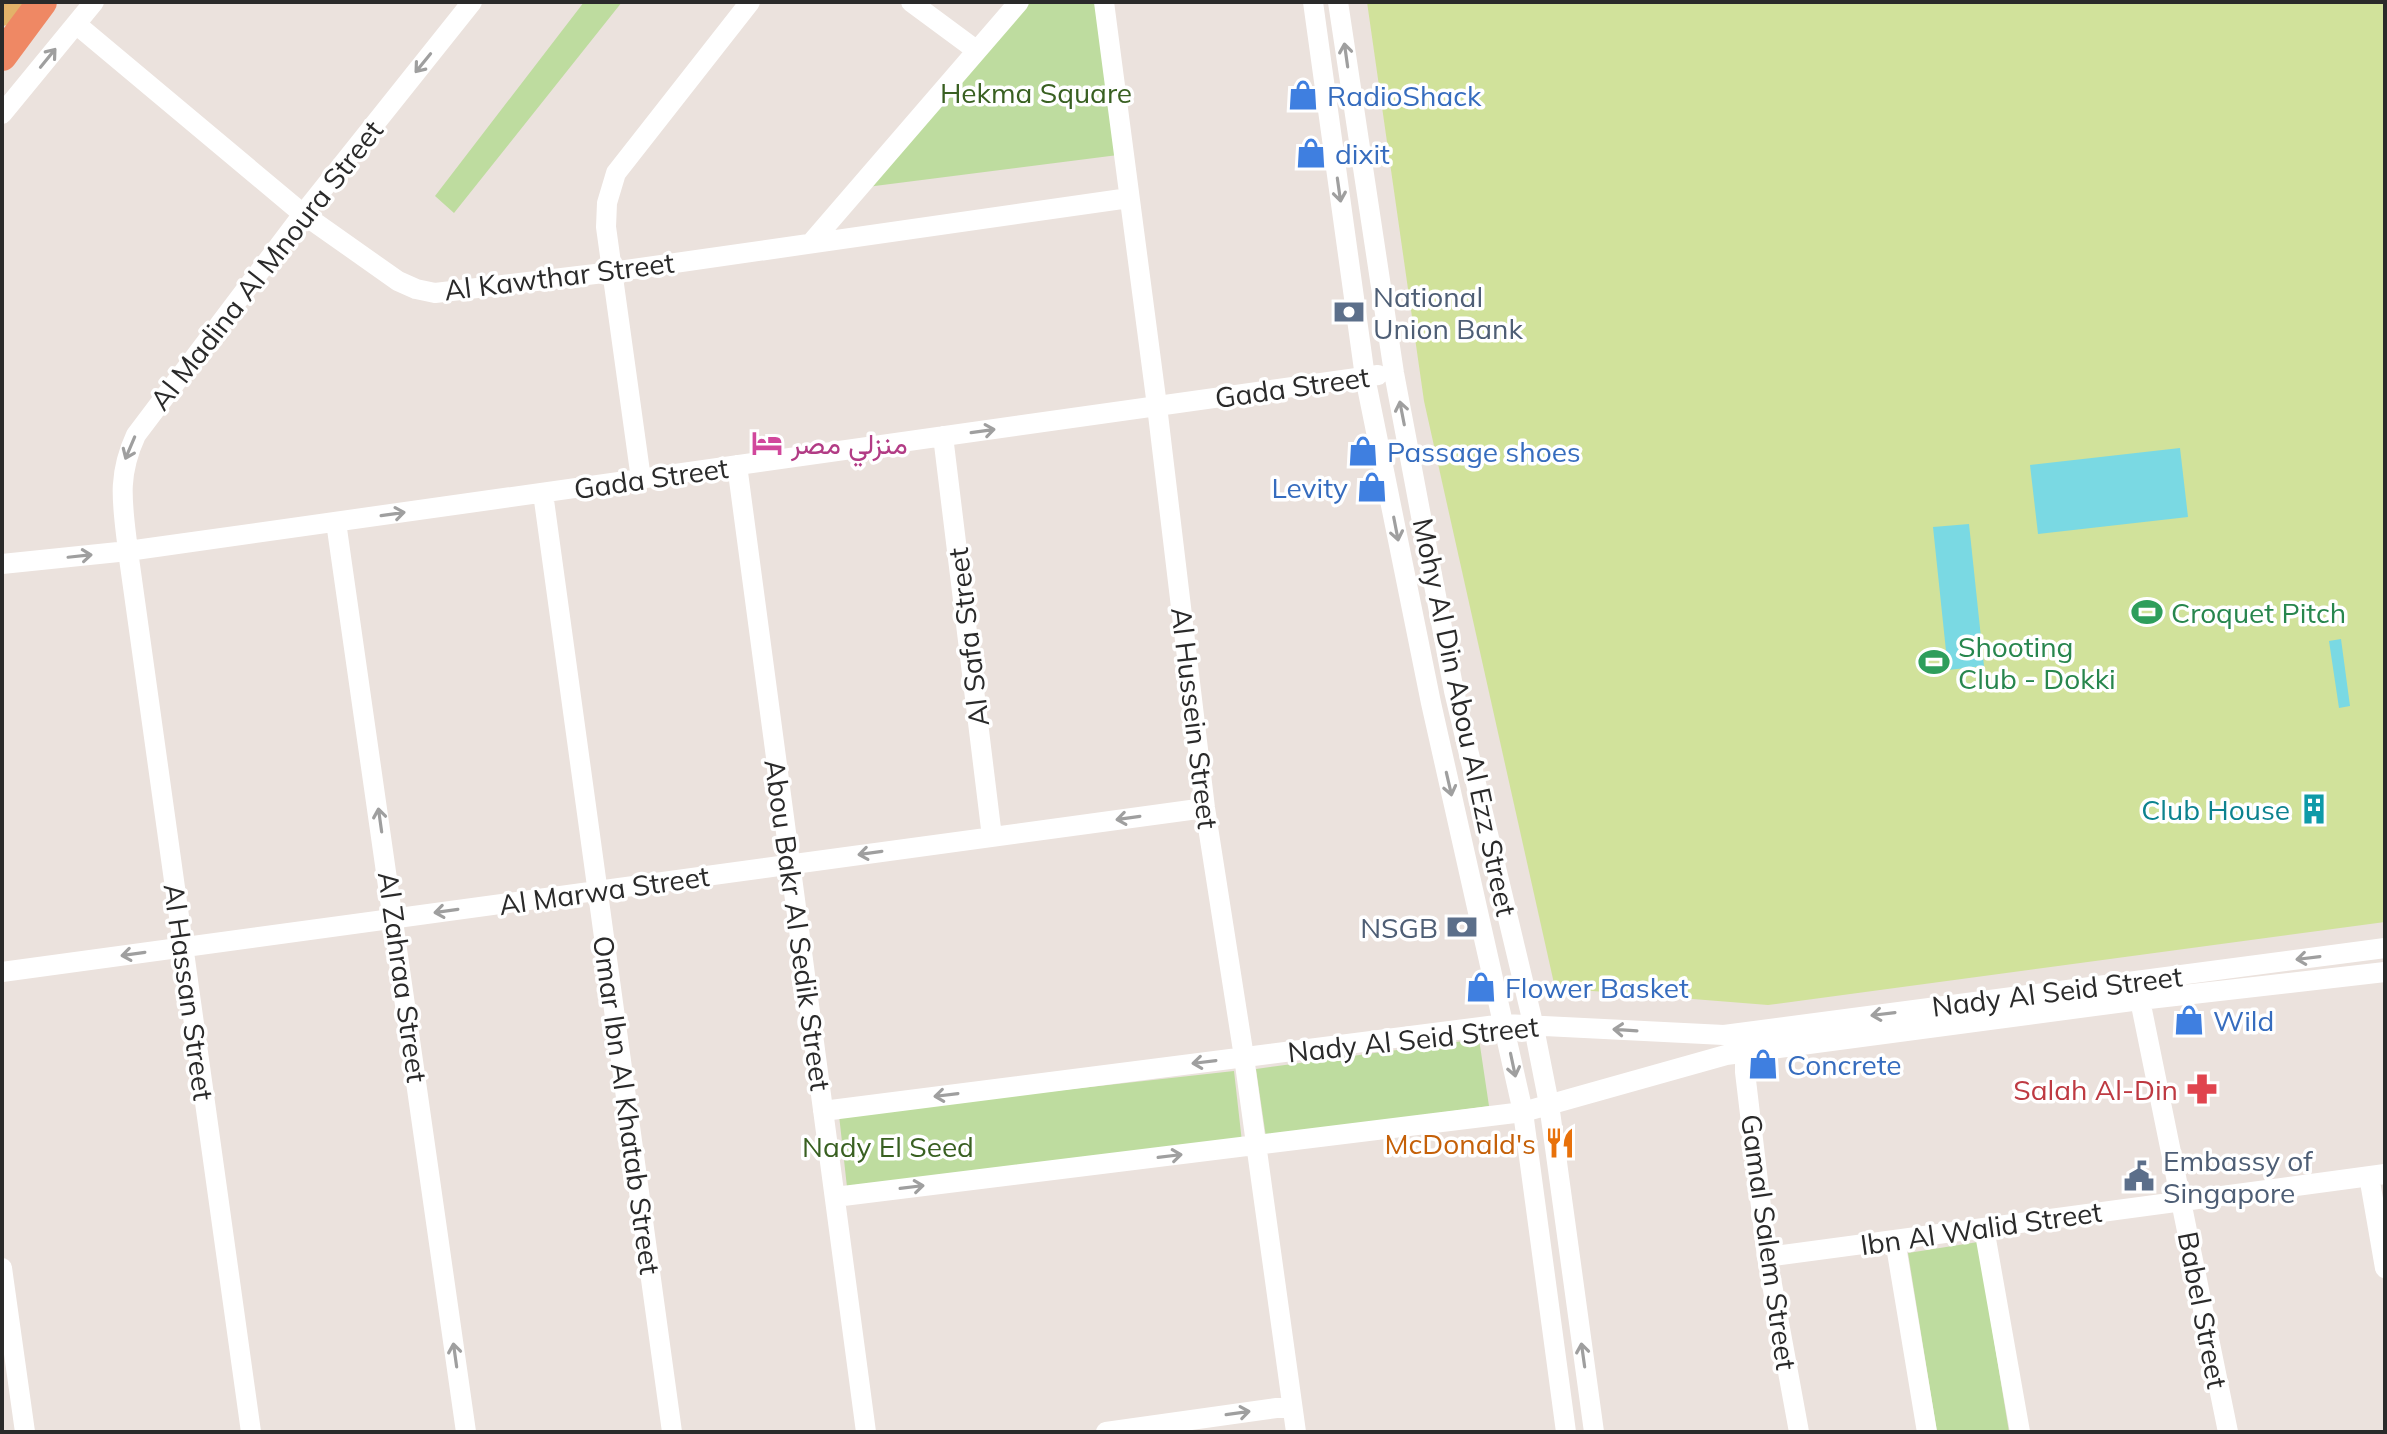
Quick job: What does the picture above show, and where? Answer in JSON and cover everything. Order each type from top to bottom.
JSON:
[{"type":"highway","points":[[2,56],[42,2]]},
{"type":"main road","points":[[2,13],[10,2]]},
{"type":"street","points":[[2,114],[94,2]]},
{"type":"street","name":"Al Madina Al Mnoura Street","points":[[128,551],[121,478],[126,456],[136,435],[303,214],[472,2]]},
{"type":"street","points":[[641,479],[612,272],[606,213],[610,188],[616,173],[750,2]]},
{"type":"street","points":[[911,2],[976,50]]},
{"type":"street","points":[[811,243],[1019,2]]},
{"type":"street","name":"Al Hussein Street","points":[[1104,2],[1205,808],[1244,1057],[1296,1432]]},
{"type":"street","name":"Mohy Al Din Abou Al Ezz Street","points":[[1313,2],[1365,377],[1431,703],[1523,1112],[1566,1432]]},
{"type":"street","name":"Mohy Al Din Abou Al Ezz Street","points":[[1338,2],[1394,373],[1454,691],[1533,1023],[1549,1104],[1594,1432]]},
{"type":"street","name":"Al Kawthar Street","points":[[76,24],[303,214],[398,281],[435,293],[612,272],[1129,198]]},
{"type":"street","name":"Gada Street","points":[[2,564],[128,551],[1394,373]]},
{"type":"street","name":"Al Safa Street","points":[[943,436],[992,837]]},
{"type":"street","name":"Abou Bakr Al Sedik Street","points":[[737,465],[866,1432]]},
{"type":"street","name":"Omar Ibn Al Khatab Street","points":[[543,493],[672,1432]]},
{"type":"street","name":"Al Zahraa Street","points":[[336,522],[395,918],[466,1432]]},
{"type":"street","name":"Al Hassan Street","points":[[128,551],[251,1432]]},
{"type":"street","name":"Al Marwa Street","points":[[2,972],[1205,808]]},
{"type":"street","name":"Nady Al Seid Street","points":[[823,1111],[1504,1024],[1533,1023],[1724,1035],[2385,948]]},
{"type":"street","name":"Nady Al Seid Street","points":[[835,1197],[1523,1112],[1715,1057],[2140,1000],[2385,972]]},
{"type":"street","name":"Babel Street","points":[[2140,1000],[2228,1432]]},
{"type":"street","name":"Gamal Salem Street","points":[[1750,1052],[1745,1062],[1745,1072],[1767,1257],[1799,1432]]},
{"type":"street","points":[[2377,1175],[2385,1268]]},
{"type":"street","name":"Ibn Al Walid Street","points":[[1767,1257],[2377,1175]]},
{"type":"street","points":[[1984,1228],[2020,1432]]},
{"type":"street","points":[[1895,1240],[1927,1432]]},
{"type":"street","points":[[2,1268],[25,1432]]},
{"type":"street","points":[[1106,1432],[1291,1406]]},
{"type":"green space","points":[[584,2],[622,2],[454,213],[435,196]]},
{"type":"green space","name":"Hekma Square","points":[[1011,2],[1096,2],[1118,155],[859,188]]},
{"type":"green space","name":"Shooting Club - Dokki","points":[[1367,2],[2385,2],[2385,922],[1768,1005],[1555,988],[1424,401]]},
{"type":"green space","points":[[1479,1039],[1489,1106],[1266,1137],[1256,1069]]},
{"type":"green space","name":"Nady El Seed","points":[[1234,1071],[1242,1142],[847,1187],[839,1115]]},
{"type":"green space","points":[[1978,1242],[2009,1432],[1937,1432],[1908,1253]]},
{"type":"water","points":[[2180,448],[2188,517],[2038,534],[2030,465]]},
{"type":"water","points":[[1969,524],[1984,666],[1948,670],[1933,527]]},
{"type":"water","points":[[2341,639],[2350,706],[2339,708],[2329,641]]},
{"type":"place","name":"RadioShack","points":[[1303,95]]},
{"type":"place","name":"dixit","points":[[1311,153]]},
{"type":"place","name":"National Union Bank","points":[[1349,312]]},
{"type":"place","name":"منزلي مصر","points":[[767,443]]},
{"type":"place","name":"Passage shoes","points":[[1363,451]]},
{"type":"place","name":"Levity","points":[[1372,487]]},
{"type":"place","name":"Croquet Pitch","points":[[2147,612]]},
{"type":"place","name":"Shooting Club - Dokki","points":[[1934,662]]},
{"type":"place","name":"Club House","points":[[2314,809]]},
{"type":"place","name":"NSGB","points":[[1462,927]]},
{"type":"place","name":"Flower Basket","points":[[1481,987]]},
{"type":"place","name":"Wild","points":[[2189,1020]]},
{"type":"place","name":"Concrete","points":[[1763,1064]]},
{"type":"place","name":"Salah Al-Din","points":[[2202,1089]]},
{"type":"place","name":"McDonald's","points":[[1560,1143]]},
{"type":"place","name":"Embassy of Singapore","points":[[2139,1176]]}]
